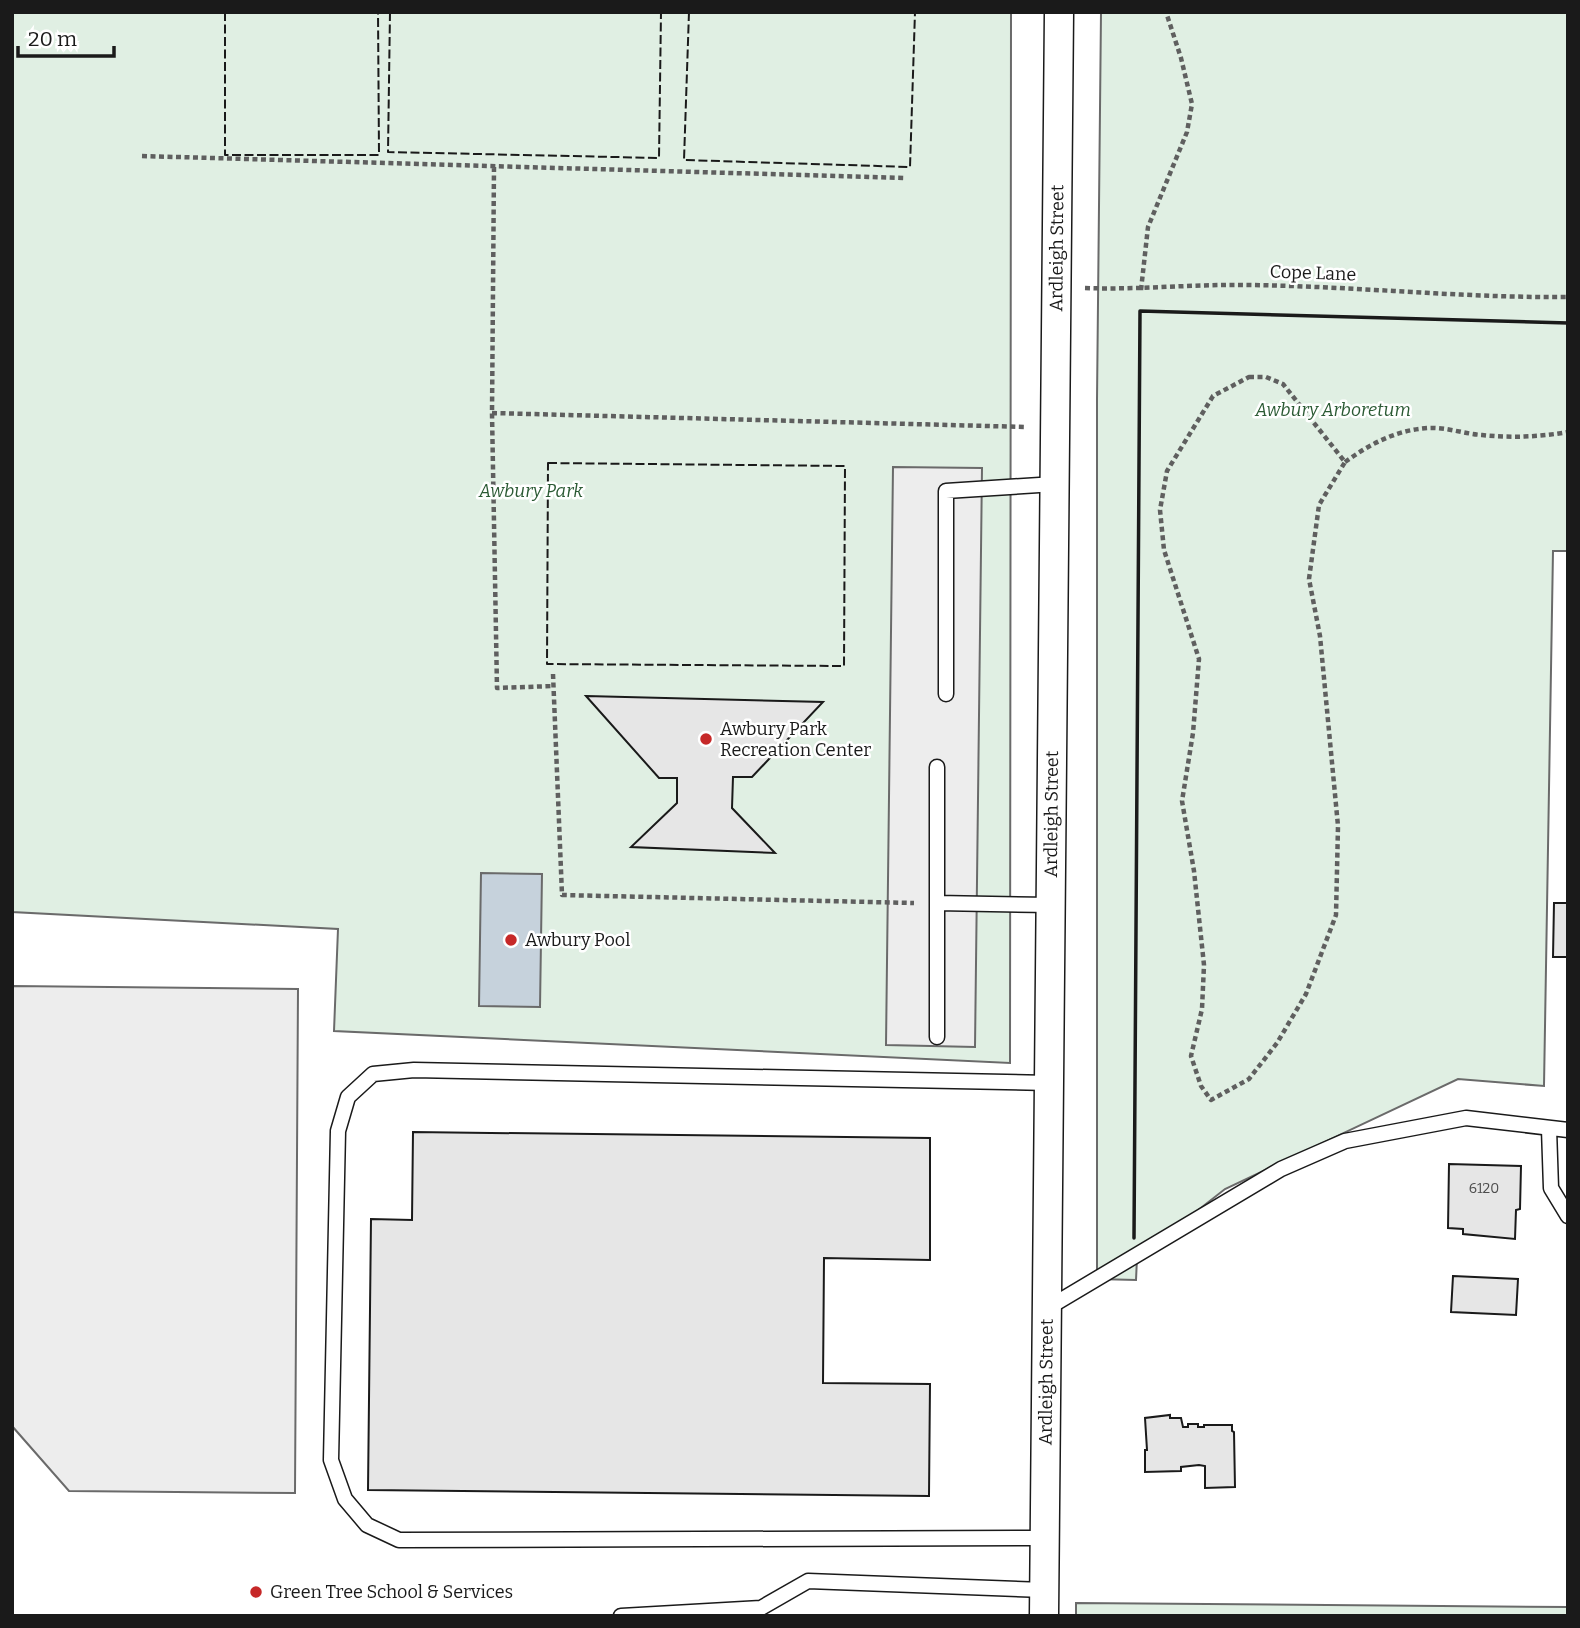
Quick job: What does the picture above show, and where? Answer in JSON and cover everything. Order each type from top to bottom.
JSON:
[{"type":"street","name":"Ardleigh Street","points":[[1044,1603],[1059,12]]},
{"type":"lane","points":[[946,694],[946,491],[1055,484]]},
{"type":"lane","points":[[937,767],[937,1037]]},
{"type":"lane","points":[[937,903],[1051,905]]},
{"type":"lane","points":[[1045,1538],[399,1540],[366,1525],[345,1499],[331,1460],[338,1130],[348,1097],[373,1074],[427,1070],[1049,1083]]},
{"type":"lane","points":[[1046,1309],[1281,1169],[1345,1141],[1466,1118],[1568,1130]]},
{"type":"lane","points":[[1549,1129],[1551,1188],[1568,1216]]},
{"type":"lane","points":[[621,1616],[761,1608],[808,1581],[1044,1603]]},
{"type":"path","points":[[1141,290],[1148,227],[1188,132],[1192,104],[1166,12]]},
{"type":"path","points":[[142,156],[906,178]]},
{"type":"path","points":[[494,167],[492,413],[497,688],[554,686]]},
{"type":"path","name":"Cope Lane","points":[[1057,288],[1141,290],[1243,285],[1369,288],[1496,298],[1568,297]]},
{"type":"path","points":[[1345,462],[1283,384],[1266,377],[1248,377],[1213,396],[1167,471],[1160,510],[1164,550],[1199,659],[1193,733],[1182,801],[1194,871],[1205,965],[1202,1009],[1191,1056],[1201,1086],[1211,1101],[1249,1079],[1277,1042],[1306,994],[1336,915],[1338,827],[1320,636],[1309,579],[1319,505],[1345,462],[1370,444],[1392,435],[1429,428],[1482,435],[1540,437],[1568,432]]},
{"type":"path","points":[[492,413],[1055,428]]},
{"type":"path","points":[[553,674],[562,895],[937,903]]},
{"type":"green space","name":"Awbury Park","points":[[12,12],[1011,12],[1010,1063],[334,1031],[338,929],[12,912]]},
{"type":"green space","name":"Awbury Arboretum","points":[[1101,12],[1568,12],[1568,551],[1553,551],[1544,1086],[1458,1079],[1225,1189],[1137,1258],[1136,1280],[1097,1279],[1097,400]]},
{"type":"green space","points":[[1076,1603],[1568,1607],[1568,1616],[1076,1616]]},
{"type":"shaded area","points":[[893,467],[982,468],[975,1047],[886,1045]]},
{"type":"shaded area","name":"Awbury Pool","points":[[481,873],[542,874],[540,1007],[479,1006]]},
{"type":"shaded area","points":[[12,986],[298,989],[295,1493],[69,1491],[12,1426]]},
{"type":"building","name":"Awbury Park Recreation Center","points":[[586,696],[823,702],[752,777],[733,777],[732,808],[775,853],[631,847],[677,803],[677,778],[659,778]]},
{"type":"building","points":[[1554,903],[1568,903],[1568,957],[1553,957]]},
{"type":"building","points":[[413,1132],[930,1138],[930,1260],[824,1258],[823,1383],[930,1384],[929,1496],[368,1490],[371,1219],[412,1220]]},
{"type":"building","points":[[1449,1164],[1521,1166],[1520,1209],[1516,1210],[1515,1239],[1463,1234],[1463,1229],[1448,1228]]},
{"type":"building","points":[[1453,1276],[1518,1279],[1516,1315],[1451,1312]]},
{"type":"building","points":[[1170,1415],[1170,1418],[1181,1418],[1183,1427],[1188,1427],[1188,1424],[1198,1424],[1198,1427],[1232,1425],[1235,1487],[1205,1488],[1205,1466],[1199,1465],[1181,1467],[1181,1471],[1145,1472],[1145,1418]]},
{"type":"fence","points":[[225,12],[225,155],[379,155],[378,12]]},
{"type":"fence","points":[[390,12],[388,152],[659,158],[661,12]]},
{"type":"fence","points":[[689,12],[684,160],[910,167],[915,12]]},
{"type":"fence","points":[[548,463],[845,466],[844,666],[547,664],[548,463]]},
{"type":"wall","points":[[1134,1238],[1140,311],[1568,323]]},
{"type":"place","name":"Awbury Park Recreation Center","points":[[706,739]]},
{"type":"place","name":"Awbury Pool","points":[[511,940]]},
{"type":"place","name":"Green Tree School & Services","points":[[256,1592]]}]
